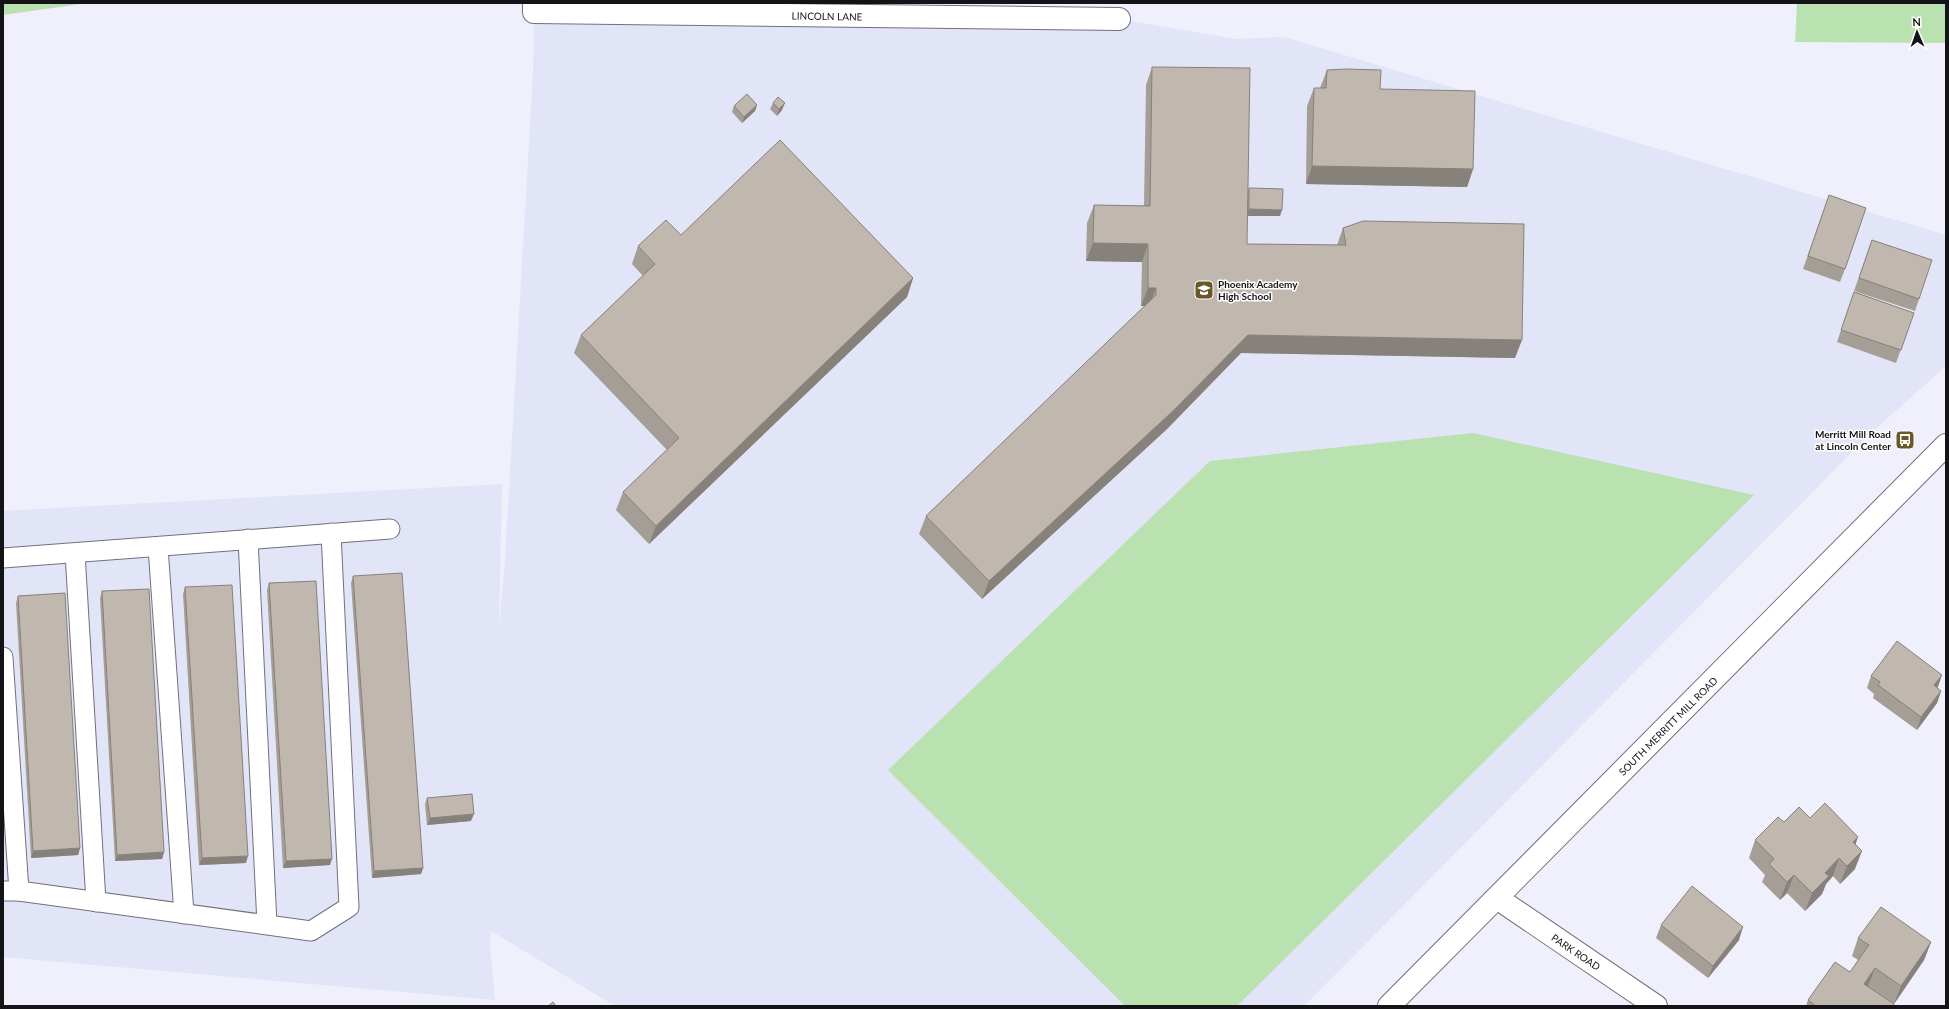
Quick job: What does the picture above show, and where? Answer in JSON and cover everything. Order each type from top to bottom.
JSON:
[{"type":"street","name":"LINCOLN LANE","points":[[534,8],[1120,19]]},
{"type":"street","name":"SOUTH MERRITT MILL ROAD","points":[[1389,1006],[1946,445]]},
{"type":"street","name":"PARK ROAD","points":[[1497,898],[1656,1006]]},
{"type":"lane","points":[[3,558],[390,529]]},
{"type":"lane","points":[[3,657],[11,891],[311,931],[349,907],[331,533]]},
{"type":"lane","points":[[248,540],[266,924]]},
{"type":"lane","points":[[158,547],[184,914]]},
{"type":"lane","points":[[75,553],[96,902]]},
{"type":"shaded area","points":[[534,12],[1119,19],[1235,39],[1284,37],[1946,235],[1946,366],[1871,433],[1304,1006],[615,1006],[491,931],[490,946],[495,1000],[3,957],[3,511],[502,484],[499,628],[505,560],[533,72]]},
{"type":"green space","points":[[3,3],[88,3],[3,15]]},
{"type":"green space","points":[[1797,3],[1946,3],[1946,43],[1795,42]]},
{"type":"green space","points":[[1473,433],[1754,495],[1237,1006],[1125,1006],[888,770],[1210,461]]},
{"type":"building","points":[[1152,67],[1250,68],[1247,244],[1346,245],[1343,228],[1363,221],[1524,224],[1522,340],[1248,335],[1173,411],[989,581],[926,516],[1156,295],[1156,288],[1148,288],[1148,244],[1093,243],[1094,205],[1150,206]]},
{"type":"building","points":[[1327,70],[1381,70],[1380,89],[1475,91],[1473,169],[1312,166],[1314,88],[1326,88]]},
{"type":"building","points":[[747,94],[757,105],[744,117],[734,106]]},
{"type":"building","points":[[778,97],[785,103],[779,109],[773,103]]},
{"type":"building","points":[[780,140],[913,278],[656,526],[623,492],[679,438],[581,335],[655,264],[638,246],[666,220],[681,235]]},
{"type":"building","points":[[1249,188],[1283,189],[1282,210],[1249,209]]},
{"type":"building","points":[[1829,195],[1866,208],[1845,269],[1808,256]]},
{"type":"building","points":[[1872,240],[1932,260],[1919,299],[1859,278]]},
{"type":"building","points":[[1854,292],[1914,313],[1901,350],[1841,330]]},
{"type":"building","points":[[402,573],[423,868],[374,871],[353,576]]},
{"type":"building","points":[[316,581],[332,859],[286,861],[269,583]]},
{"type":"building","points":[[232,585],[248,856],[202,858],[185,587]]},
{"type":"building","points":[[149,589],[164,852],[117,855],[102,591]]},
{"type":"building","points":[[65,593],[80,848],[33,851],[18,596]]},
{"type":"building","points":[[1897,641],[1942,675],[1934,685],[1941,691],[1921,717],[1878,685],[1880,682],[1871,676]]},
{"type":"building","points":[[472,794],[474,814],[430,818],[427,798]]},
{"type":"building","points":[[1825,803],[1858,837],[1853,842],[1862,851],[1847,866],[1839,858],[1825,873],[1829,876],[1812,893],[1794,875],[1787,882],[1769,864],[1774,859],[1755,840],[1778,817],[1784,822],[1799,807],[1810,818]]},
{"type":"building","points":[[1692,886],[1743,927],[1713,966],[1661,925]]},
{"type":"building","points":[[1881,907],[1931,942],[1901,986],[1875,968],[1864,984],[1894,1004],[1893,1006],[1816,1006],[1808,1000],[1835,962],[1850,972],[1869,945],[1858,938]]},
{"type":"building","points":[[553,1002],[556,1006],[548,1006]]},
{"type":"place","name":"Phoenix Academy High School","points":[[1204,290]]},
{"type":"place","name":"Merritt Mill Road at Lincoln Center","points":[[1905,440]]}]
